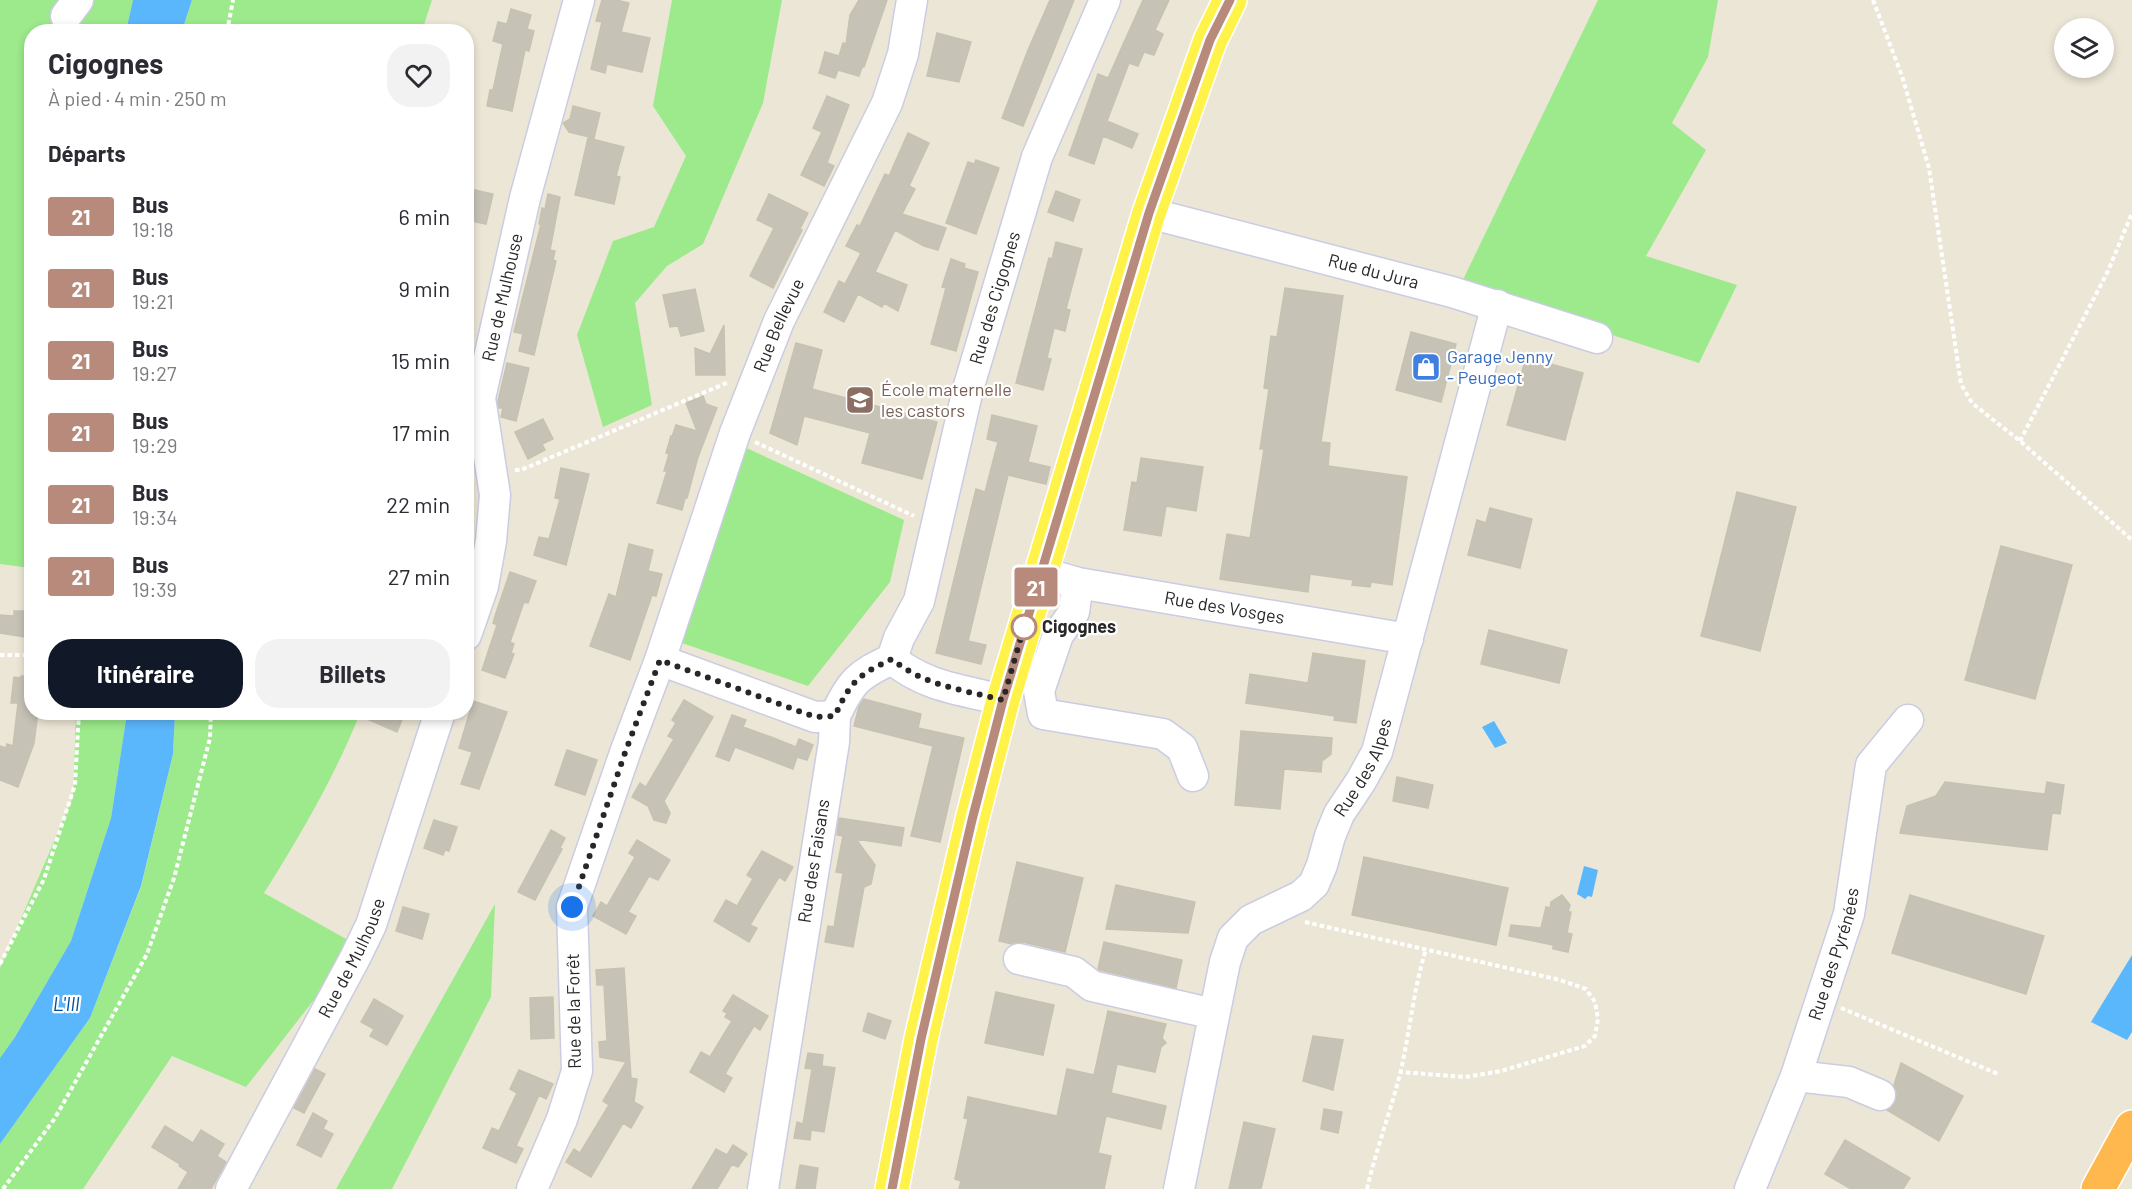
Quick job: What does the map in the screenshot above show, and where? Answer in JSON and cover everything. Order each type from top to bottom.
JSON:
[{"type":"highway","points":[[2098,1189],[2132,1127]]},
{"type":"main road","points":[[892,1189],[921,1039],[972,820],[1003,700],[1149,213],[1210,40],[1230,0]]},
{"type":"street","name":"Rue de Mulhouse","points":[[474,612],[483,586],[491,541],[495,495],[477,446],[480,398],[525,198],[579,0]]},
{"type":"street","name":"Rue Bellevue","points":[[660,660],[735,434],[779,321],[887,103],[903,54],[912,0]]},
{"type":"street","name":"Rue des Cigognes","points":[[892,659],[899,638],[919,601],[968,388],[1037,157],[1105,0]]},
{"type":"street","name":"Rue du Jura","points":[[1149,213],[1497,305],[1597,338]]},
{"type":"street","name":"Rue des Alpes","points":[[1179,1189],[1225,962],[1233,938],[1251,920],[1301,896],[1314,884],[1340,814],[1377,752],[1497,305]]},
{"type":"street","name":"Rue des Vosges","points":[[1040,572],[1078,583],[1407,639]]},
{"type":"street","points":[[1078,583],[1074,612],[1058,634],[1040,691],[1043,714],[1163,734],[1182,748],[1193,776]]},
{"type":"street","points":[[660,660],[815,717],[835,716],[855,680],[892,659],[905,670],[930,682],[1003,700]]},
{"type":"street","name":"Rue de la Forêt","points":[[531,1189],[562,1119],[577,1071],[572,907],[626,750],[660,660]]},
{"type":"street","name":"Rue des Faisans","points":[[763,1189],[834,742],[835,716]]},
{"type":"street","name":"Rue de Mulhouse","points":[[231,1189],[355,958],[370,925],[437,720]]},
{"type":"street","name":"Rue des Pyrénées","points":[[1750,1189],[1796,1076],[1849,914],[1871,765],[1908,720]]},
{"type":"street","points":[[1019,960],[1074,972],[1092,986],[1214,1014]]},
{"type":"street","points":[[1796,1076],[1849,1082],[1880,1095]]},
{"type":"path","points":[[228,24],[233,0]]},
{"type":"path","points":[[1873,0],[1902,76],[1929,168],[1960,384],[1971,403],[2020,441],[2132,540]]},
{"type":"path","points":[[2020,441],[2108,271],[2132,213]]},
{"type":"path","points":[[520,470],[741,377],[756,380]]},
{"type":"path","points":[[735,434],[937,526]]},
{"type":"path","points":[[0,655],[24,655]]},
{"type":"path","points":[[0,964],[44,879],[75,785],[79,720]]},
{"type":"path","points":[[3,1189],[56,1118],[147,954],[174,878],[210,738],[210,720]]},
{"type":"path","points":[[1278,907],[1291,918],[1560,980],[1586,989],[1595,1002],[1598,1019],[1595,1036],[1585,1046],[1501,1071],[1465,1077],[1400,1072]]},
{"type":"path","points":[[1367,1189],[1400,1072],[1416,982],[1426,949]]},
{"type":"path","points":[[1822,1000],[1998,1074]]},
{"type":"green space","points":[[0,0],[133,0],[128,24],[24,24],[24,567],[0,564]]},
{"type":"green space","points":[[192,0],[432,0],[424,24],[184,24]]},
{"type":"green space","points":[[672,0],[782,0],[763,103],[703,244],[667,266],[635,303],[652,405],[603,427],[577,335],[613,241],[654,227],[686,156],[653,106]]},
{"type":"green space","points":[[1598,0],[1718,0],[1708,57],[1672,123],[1706,150],[1646,256],[1737,285],[1699,363],[1460,286]]},
{"type":"green space","points":[[742,446],[904,520],[890,582],[808,686],[676,641]]},
{"type":"green space","points":[[76,720],[126,720],[111,818],[71,941],[15,1037],[0,1058],[0,968],[73,797]]},
{"type":"green space","points":[[175,720],[357,720],[340,760],[316,805],[264,893],[348,940],[320,992],[246,1087],[172,1056],[83,1189],[0,1189],[0,1144],[90,1018],[141,887],[173,754]]},
{"type":"green space","points":[[495,904],[491,997],[392,1189],[336,1189]]},
{"type":"water","points":[[133,0],[192,0],[184,24],[128,24]]},
{"type":"water","name":"L'Ill","points":[[126,720],[175,720],[173,754],[141,886],[90,1018],[0,1144],[0,1058],[15,1037],[71,941],[111,818]]},
{"type":"water","points":[[1494,721],[1507,743],[1495,748],[1482,727]]},
{"type":"water","points":[[1584,866],[1598,870],[1592,897],[1588,896],[1585,899],[1577,894]]},
{"type":"water","points":[[2132,955],[2132,1032],[2127,1040],[2091,1022]]},
{"type":"building","points":[[602,0],[629,3],[621,32],[650,38],[642,72],[607,64],[605,73],[591,69],[602,22],[596,21]]},
{"type":"building","points":[[859,0],[887,0],[864,67],[859,76],[838,70],[835,78],[819,73],[825,52],[839,56],[843,43],[846,44],[850,15]]},
{"type":"building","points":[[1050,0],[1074,0],[1023,126],[1002,118]]},
{"type":"building","points":[[1143,0],[1169,0],[1155,30],[1163,34],[1154,55],[1144,52],[1138,66],[1129,63],[1107,121],[1138,134],[1132,148],[1103,136],[1094,164],[1069,155],[1098,74],[1108,78]]},
{"type":"building","points":[[511,9],[531,15],[527,29],[534,31],[529,51],[525,50],[512,111],[487,106],[490,90],[493,90],[503,44],[493,41],[498,22],[507,24]]},
{"type":"building","points":[[937,33],[971,42],[959,82],[927,76]]},
{"type":"building","points":[[827,96],[849,105],[827,163],[834,166],[824,186],[801,175],[822,132],[813,128]]},
{"type":"building","points":[[573,106],[600,113],[594,138],[569,132],[563,123],[570,119]]},
{"type":"building","points":[[908,133],[929,143],[909,186],[915,189],[902,214],[946,228],[938,250],[924,246],[895,230],[875,272],[907,285],[898,311],[884,303],[882,307],[858,294],[844,322],[824,312],[839,281],[845,284],[861,253],[846,246],[857,225],[860,226],[885,174],[889,176]]},
{"type":"building","points":[[588,138],[624,147],[616,176],[620,177],[614,204],[575,195]]},
{"type":"building","points":[[976,160],[999,168],[976,234],[946,223],[968,162],[974,164]]},
{"type":"building","points":[[474,190],[493,194],[486,224],[474,222]]},
{"type":"building","points":[[1056,191],[1080,200],[1073,221],[1048,212]]},
{"type":"building","points":[[548,194],[560,197],[550,250],[555,251],[553,260],[556,261],[534,355],[519,351],[523,334],[514,332],[541,224],[539,224],[542,208],[545,209]]},
{"type":"building","points":[[769,194],[808,213],[773,288],[750,276],[774,228],[757,220]]},
{"type":"building","points":[[1056,242],[1082,249],[1066,309],[1070,310],[1065,331],[1054,328],[1047,358],[1051,359],[1043,390],[1016,383],[1049,258],[1052,259]]},
{"type":"building","points":[[951,259],[965,264],[964,268],[978,272],[956,351],[931,344],[946,288],[942,287]]},
{"type":"building","points":[[1285,288],[1343,296],[1321,442],[1330,443],[1328,466],[1407,477],[1392,585],[1371,582],[1370,587],[1352,585],[1353,580],[1310,574],[1308,592],[1220,579],[1227,534],[1250,538],[1264,449],[1260,449],[1269,389],[1264,388],[1271,336],[1277,337]]},
{"type":"building","points":[[695,289],[704,331],[681,336],[678,326],[670,327],[663,295]]},
{"type":"building","points":[[724,325],[725,375],[696,375],[695,348],[710,354]]},
{"type":"building","name":"Garage Jenny - Peugeot","points":[[1411,332],[1456,344],[1441,402],[1396,390]]},
{"type":"building","points":[[796,343],[822,350],[812,389],[937,422],[922,479],[862,463],[870,433],[804,416],[797,445],[770,433]]},
{"type":"building","points":[[1526,357],[1583,373],[1565,440],[1507,425]]},
{"type":"building","points":[[507,363],[529,368],[516,421],[501,417],[503,408],[499,408],[498,401]]},
{"type":"building","points":[[703,396],[706,404],[717,408],[698,457],[682,510],[657,503],[667,471],[664,471],[669,454],[666,453],[671,436],[676,425],[697,431],[686,403]]},
{"type":"building","points":[[992,415],[1037,426],[1028,462],[1050,467],[1046,484],[1008,475],[968,641],[986,645],[981,664],[936,653],[976,489],[985,492],[998,442],[987,439]]},
{"type":"building","points":[[543,419],[553,439],[542,444],[545,450],[528,459],[515,432]]},
{"type":"building","points":[[1141,458],[1203,467],[1196,511],[1166,506],[1161,536],[1124,530],[1132,482],[1137,483]]},
{"type":"building","points":[[561,468],[589,474],[566,565],[534,555],[539,537],[549,539],[560,499],[555,498]]},
{"type":"building","points":[[1737,492],[1796,507],[1760,651],[1701,636]]},
{"type":"building","points":[[1490,508],[1532,519],[1520,568],[1468,555],[1477,520],[1486,523]]},
{"type":"building","points":[[629,544],[653,550],[648,571],[662,574],[656,596],[652,595],[630,660],[590,646],[609,594],[616,597]]},
{"type":"building","points":[[2001,546],[2072,565],[2035,699],[1965,680]]},
{"type":"building","points":[[510,572],[536,581],[528,603],[524,602],[510,642],[514,644],[511,653],[514,654],[505,678],[482,670],[497,625],[493,623]]},
{"type":"building","points":[[14,611],[24,611],[24,637],[0,633],[0,615],[14,616]]},
{"type":"building","points":[[1489,630],[1567,650],[1559,683],[1481,664]]},
{"type":"building","points":[[1313,653],[1365,661],[1356,723],[1334,720],[1335,716],[1246,703],[1250,674],[1308,683]]},
{"type":"building","points":[[24,676],[24,720],[37,720],[34,743],[18,787],[0,780],[0,746],[6,748],[7,744],[13,746],[18,703],[11,703],[14,677]]},
{"type":"building","points":[[864,699],[921,714],[918,728],[964,738],[940,842],[911,836],[933,746],[854,726],[859,706]]},
{"type":"building","points":[[684,700],[713,717],[664,801],[670,813],[666,823],[654,820],[648,806],[632,797],[640,783],[646,787],[674,739],[668,736],[676,723],[672,720]]},
{"type":"building","points":[[474,701],[507,712],[479,789],[461,784],[472,752],[459,748],[467,720],[474,720]]},
{"type":"building","points":[[732,715],[746,720],[743,727],[796,747],[799,739],[813,745],[807,760],[797,757],[793,769],[735,747],[729,761],[716,756]]},
{"type":"building","points":[[369,720],[402,720],[397,732]]},
{"type":"building","points":[[1241,731],[1332,738],[1331,754],[1322,761],[1321,772],[1284,769],[1280,809],[1235,805]]},
{"type":"building","points":[[567,750],[597,760],[585,795],[555,785]]},
{"type":"building","points":[[1397,777],[1433,785],[1428,808],[1393,801]]},
{"type":"building","points":[[1945,782],[2045,794],[2047,782],[2064,785],[2060,814],[2052,813],[2047,850],[1900,833],[1907,806],[1936,796]]},
{"type":"building","points":[[839,818],[904,828],[901,846],[856,839],[875,865],[871,884],[864,887],[853,947],[825,942],[828,926],[834,927],[843,873],[836,872],[843,836],[837,835]]},
{"type":"building","points":[[434,820],[457,827],[449,851],[445,850],[443,855],[424,848]]},
{"type":"building","points":[[551,830],[565,838],[560,848],[562,849],[535,900],[518,892]]},
{"type":"building","points":[[637,840],[670,860],[658,880],[649,876],[628,912],[636,916],[626,934],[593,916],[601,902],[607,906],[635,857],[629,853]]},
{"type":"building","points":[[762,851],[793,867],[785,881],[779,877],[750,925],[757,928],[749,942],[714,921],[726,900],[737,906],[753,879],[747,875]]},
{"type":"building","points":[[1364,857],[1508,888],[1496,945],[1352,915]]},
{"type":"building","points":[[1017,862],[1083,878],[1065,952],[1023,942],[1012,944],[999,941]]},
{"type":"building","points":[[1116,885],[1195,902],[1188,933],[1106,929]]},
{"type":"building","points":[[1562,895],[1570,905],[1568,912],[1571,912],[1567,933],[1572,934],[1568,952],[1553,949],[1553,945],[1509,936],[1511,925],[1541,928],[1546,907],[1550,908],[1551,902]]},
{"type":"building","points":[[1910,895],[2044,936],[2026,994],[1892,953]]},
{"type":"building","points":[[403,907],[429,914],[422,939],[396,931]]},
{"type":"building","points":[[1104,942],[1182,960],[1176,988],[1098,969]]},
{"type":"building","points":[[624,968],[631,1078],[637,1079],[634,1102],[643,1107],[631,1128],[623,1123],[591,1177],[566,1162],[574,1149],[580,1153],[609,1105],[603,1101],[626,1062],[600,1057],[599,1042],[607,1041],[604,985],[597,985],[596,970]]},
{"type":"building","points":[[996,992],[1054,1005],[1043,1055],[985,1043]]},
{"type":"building","points":[[733,995],[768,1016],[760,1030],[754,1026],[725,1074],[732,1078],[724,1092],[690,1072],[701,1052],[710,1057],[732,1021],[725,1017],[727,1013],[723,1011]]},
{"type":"building","points":[[553,997],[554,1038],[531,1039],[530,998]]},
{"type":"building","points":[[374,999],[403,1016],[387,1045],[370,1036],[374,1029],[361,1022]]},
{"type":"building","points":[[1108,1011],[1166,1024],[1162,1038],[1166,1043],[1161,1047],[1155,1072],[1117,1064],[1111,1093],[1166,1106],[1161,1129],[1106,1116],[1098,1153],[1111,1156],[1104,1189],[959,1189],[961,1181],[955,1179],[968,1119],[964,1118],[968,1097],[1057,1116],[1067,1069],[1094,1075]]},
{"type":"building","points":[[868,1013],[891,1021],[885,1039],[863,1031]]},
{"type":"building","points":[[1313,1036],[1343,1040],[1333,1090],[1303,1081]]},
{"type":"building","points":[[808,1053],[823,1055],[822,1066],[835,1068],[824,1132],[811,1130],[810,1140],[794,1138],[797,1122],[803,1124],[812,1069],[805,1068]]},
{"type":"building","points":[[1901,1063],[1963,1096],[1939,1141],[1887,1110],[1896,1101],[1897,1092],[1894,1085]]},
{"type":"building","points":[[315,1069],[325,1074],[304,1113],[294,1108]]},
{"type":"building","points":[[519,1070],[553,1084],[546,1099],[539,1095],[516,1146],[523,1149],[516,1163],[483,1148],[492,1128],[499,1131],[517,1093],[510,1089]]},
{"type":"building","points":[[1324,1109],[1342,1112],[1338,1133],[1321,1129]]},
{"type":"building","points":[[313,1113],[327,1121],[323,1129],[333,1134],[321,1157],[297,1145]]},
{"type":"building","points":[[1244,1122],[1275,1129],[1261,1189],[1229,1189]]},
{"type":"building","points":[[165,1126],[193,1143],[201,1130],[224,1144],[217,1156],[226,1162],[211,1189],[178,1189],[188,1172],[179,1166],[180,1164],[152,1147]]},
{"type":"building","points":[[1845,1140],[1910,1178],[1903,1189],[1851,1189],[1825,1174]]},
{"type":"building","points":[[733,1145],[747,1154],[738,1167],[732,1164],[717,1189],[692,1189],[716,1149],[727,1155]]},
{"type":"building","points":[[800,1165],[818,1168],[815,1189],[796,1189]]},
{"type":"bus line","name":"21","points":[[892,1189],[921,1039],[972,820],[1003,700],[1149,213],[1210,40],[1230,0]]},
{"type":"place","name":"Garage Jenny - Peugeot","points":[[1426,367]]},
{"type":"place","name":"École maternelle les castors","points":[[860,400]]},
{"type":"place","name":"Cigognes","points":[[1024,627]]},
{"type":"route","points":[[572,907],[626,750],[660,660],[815,717],[835,716],[855,680],[892,659],[913,675],[930,682],[1003,700],[1024,627]]}]
